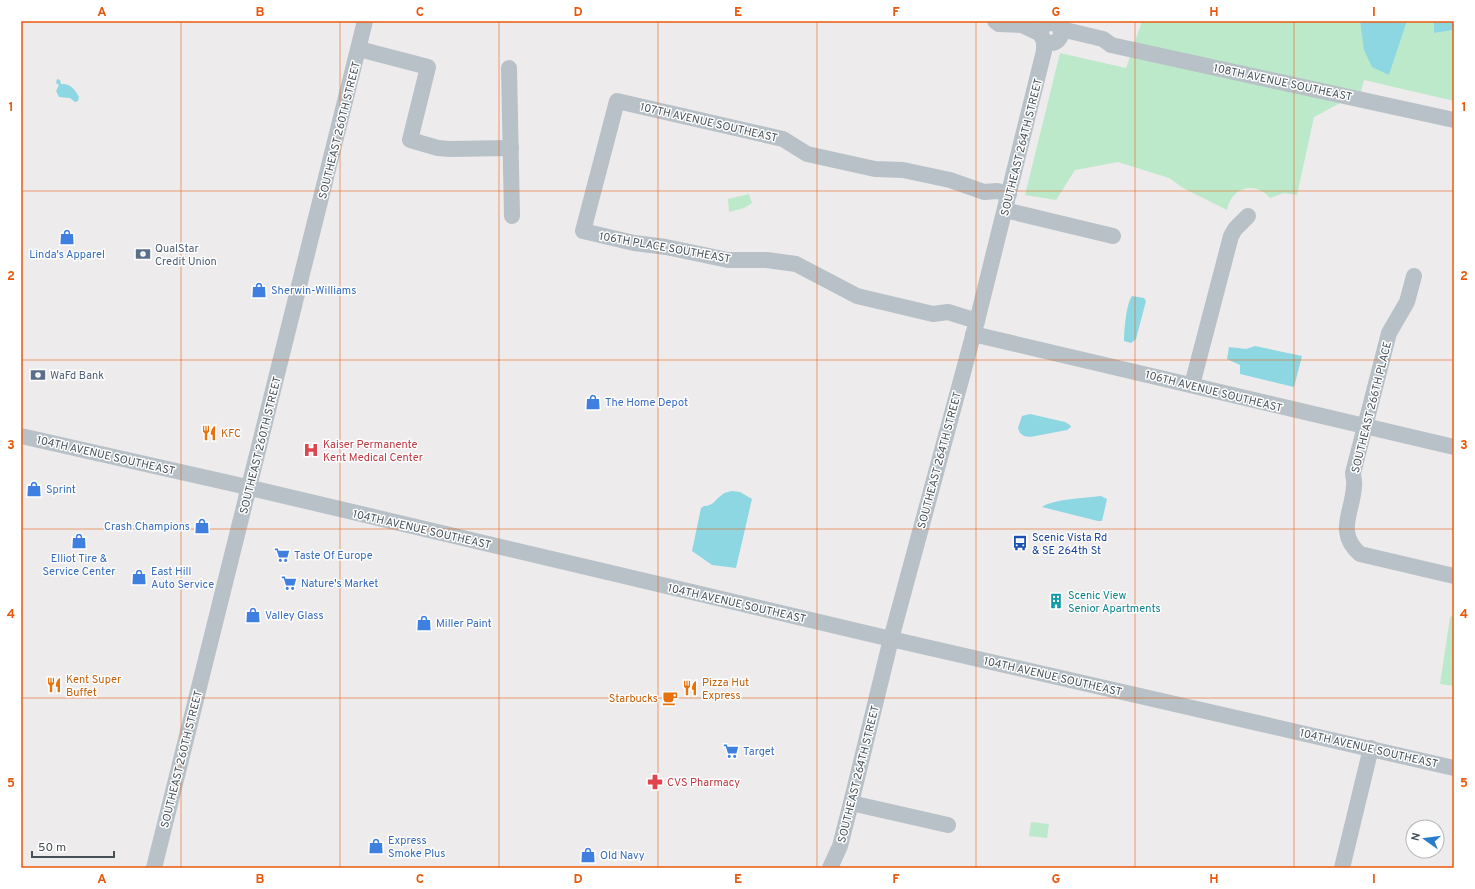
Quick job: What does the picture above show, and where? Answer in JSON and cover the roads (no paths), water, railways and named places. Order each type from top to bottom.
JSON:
[{"type":"street","name":"SOUTHEAST 260TH STREET","points":[[154,868],[250,488],[365,21]]},
{"type":"street","name":"108TH AVENUE SOUTHEAST","points":[[995,21],[999,24],[1022,25],[1048,35],[1100,48],[1111,45],[1454,120]]},
{"type":"street","name":"SOUTHEAST 264TH STREET","points":[[830,868],[840,846],[891,639],[975,327],[1048,35]]},
{"type":"street","points":[[359,49],[428,67],[410,140],[438,148],[450,149],[511,148]]},
{"type":"street","points":[[509,68],[512,216]]},
{"type":"street","name":"107TH AVENUE SOUTHEAST","points":[[583,231],[617,101],[783,139],[807,154],[875,169],[903,170],[950,180],[984,192],[998,191],[1009,194]]},
{"type":"street","points":[[1005,210],[1113,236]]},
{"type":"street","points":[[1192,385],[1231,236],[1235,229],[1248,216]]},
{"type":"street","name":"106TH PLACE SOUTHEAST","points":[[583,231],[634,243],[666,247],[728,260],[767,260],[796,264],[857,296],[933,314],[948,312],[975,327]]},
{"type":"street","name":"SOUTHEAST 266TH PLACE","points":[[1414,276],[1407,302],[1389,334],[1353,473],[1354,485],[1346,523],[1347,533],[1350,542],[1360,554],[1454,576]]},
{"type":"street","name":"106TH AVENUE SOUTHEAST","points":[[975,327],[1192,385],[1454,447]]},
{"type":"street","name":"104TH AVENUE SOUTHEAST","points":[[21,436],[250,488],[891,639],[1454,768]]},
{"type":"street","points":[[1342,868],[1370,748]]},
{"type":"street","points":[[851,803],[948,825]]},
{"type":"water","points":[[1360,21],[1407,21],[1389,75],[1372,67],[1364,50]]},
{"type":"water","points":[[1434,21],[1454,21],[1454,30],[1434,33]]},
{"type":"water","points":[[57,79],[60,80],[61,84],[67,84],[74,89],[79,97],[78,101],[75,102],[70,98],[59,97],[56,91],[59,85],[56,83]]},
{"type":"water","points":[[1132,296],[1144,298],[1146,301],[1136,339],[1131,343],[1124,341],[1127,311]]},
{"type":"water","points":[[1255,346],[1302,356],[1294,387],[1240,374],[1240,365],[1227,359],[1229,347],[1246,349]]},
{"type":"water","points":[[1030,414],[1065,422],[1071,427],[1067,430],[1030,437],[1024,436],[1020,433],[1018,428],[1022,416]]},
{"type":"water","points":[[732,491],[740,492],[752,499],[736,568],[712,565],[692,551],[701,508],[712,504],[724,493]]},
{"type":"water","points":[[1101,496],[1107,499],[1102,521],[1042,507],[1054,502]]},
{"type":"place","name":"Linda's Apparel","points":[[67,237]]},
{"type":"place","name":"QualStar Credit Union","points":[[143,254]]},
{"type":"place","name":"Sherwin-Williams","points":[[259,290]]},
{"type":"place","name":"WaFd Bank","points":[[38,375]]},
{"type":"place","name":"The Home Depot","points":[[593,402]]},
{"type":"place","name":"KFC","points":[[209,433]]},
{"type":"place","name":"Kaiser Permanente Kent Medical Center","points":[[311,450]]},
{"type":"place","name":"Sprint","points":[[34,489]]},
{"type":"place","name":"Crash Champions","points":[[202,526]]},
{"type":"place","name":"Elliot Tire & Service Center","points":[[79,541]]},
{"type":"place","name":"Scenic Vista Rd & SE 264th St","points":[[1020,543]]},
{"type":"place","name":"Taste Of Europe","points":[[282,555]]},
{"type":"place","name":"East Hill Auto Service","points":[[139,577]]},
{"type":"place","name":"Nature's Market","points":[[289,583]]},
{"type":"place","name":"Scenic View Senior Apartments","points":[[1056,601]]},
{"type":"place","name":"Valley Glass","points":[[253,615]]},
{"type":"place","name":"Miller Paint","points":[[424,623]]},
{"type":"place","name":"Kent Super Buffet","points":[[54,685]]},
{"type":"place","name":"Pizza Hut Express","points":[[690,688]]},
{"type":"place","name":"Starbucks","points":[[670,698]]},
{"type":"place","name":"Target","points":[[731,751]]},
{"type":"place","name":"CVS Pharmacy","points":[[655,782]]},
{"type":"place","name":"Express Smoke Plus","points":[[376,846]]},
{"type":"place","name":"Old Navy","points":[[588,855]]}]
